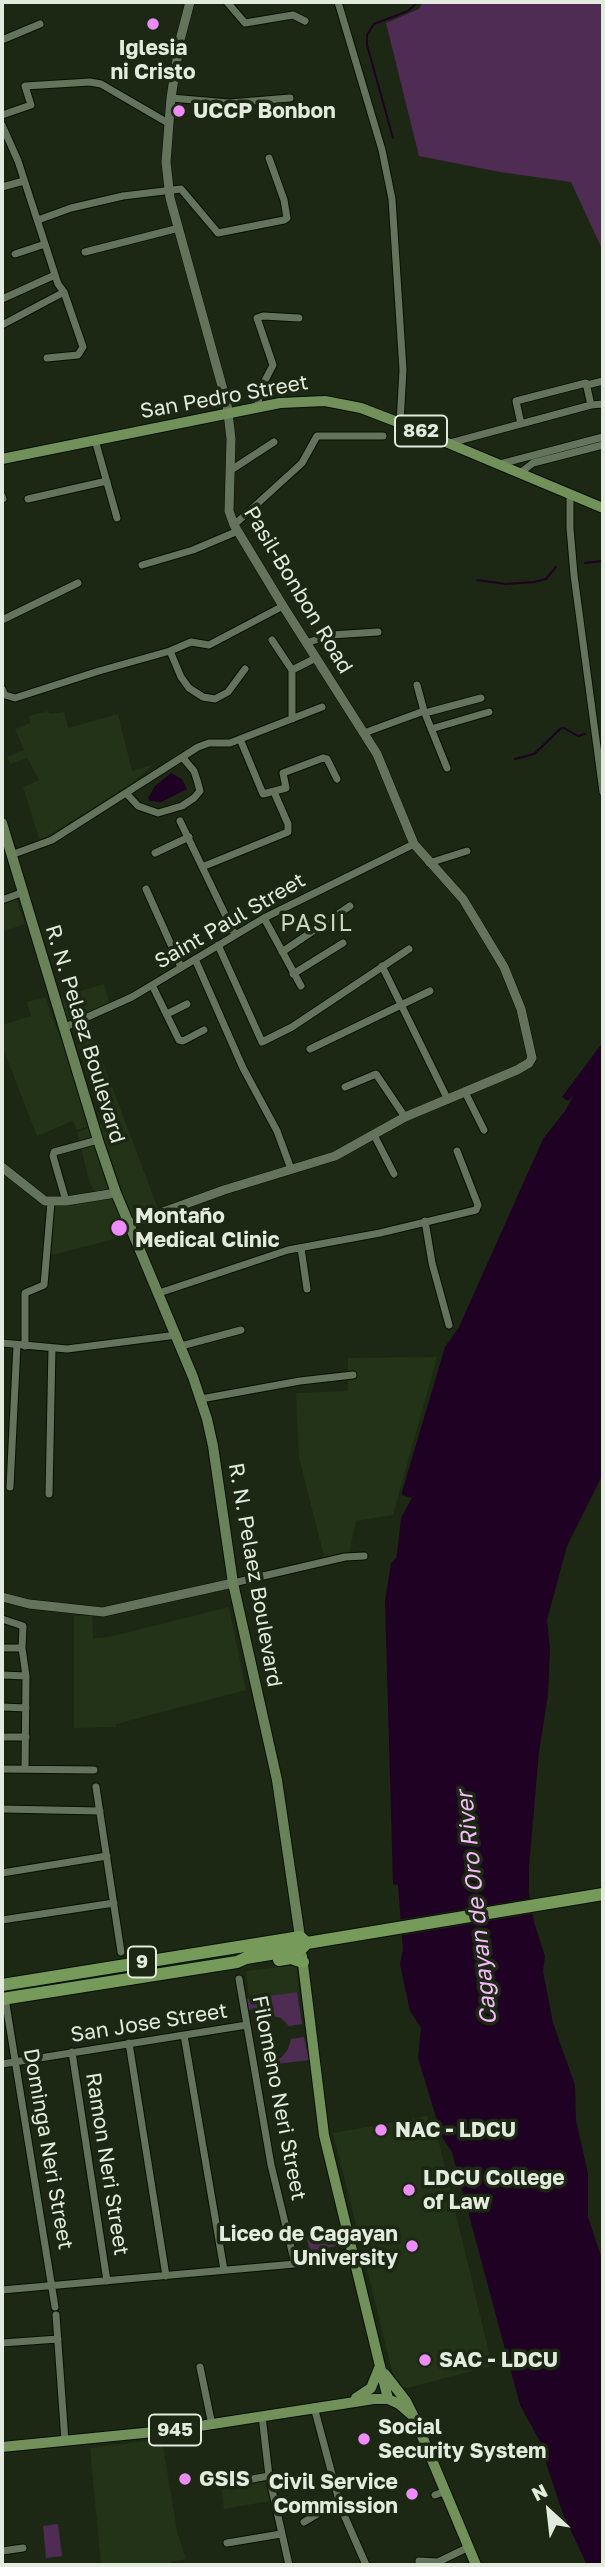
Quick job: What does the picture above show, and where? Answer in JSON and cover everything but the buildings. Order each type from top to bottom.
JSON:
[{"type":"highway","name":"9","points":[[3,1999],[237,1962],[384,1930],[603,1894]]},
{"type":"highway","name":"9","points":[[2,1985],[122,1958],[303,1948]]},
{"type":"highway","points":[[122,1958],[125,1979]]},
{"type":"highway","points":[[2,1985],[3,1999]]},
{"type":"main road","name":"San Pedro Street","points":[[2,457],[298,401],[336,402],[400,423],[603,508]]},
{"type":"main road","name":"R. N. Pelaez Boulevard","points":[[2,823],[97,1140],[116,1193],[201,1399],[213,1446],[233,1583],[277,1780],[303,1948],[324,2135],[388,2399]]},
{"type":"main road","points":[[346,2402],[365,2394],[371,2388],[380,2365]]},
{"type":"main road","points":[[380,2365],[414,2417],[440,2493],[476,2565]]},
{"type":"main road","points":[[388,2399],[399,2404],[414,2417]]},
{"type":"main road","name":"945","points":[[2,2447],[212,2424],[346,2402],[388,2399]]},
{"type":"street","name":"Pasil-Bonbon Road","points":[[130,1224],[335,1156],[405,1117],[524,1067],[532,1058],[521,1009],[503,967],[463,900],[414,844],[385,769],[236,528],[229,503],[229,414],[169,192],[166,162],[171,98],[180,40],[190,2]]},
{"type":"street","points":[[227,2],[244,23],[293,15],[305,21]]},
{"type":"street","points":[[338,2],[382,150],[392,199],[403,370],[400,423]]},
{"type":"street","points":[[2,40],[40,24]]},
{"type":"street","points":[[2,115],[31,104],[25,86],[90,82],[101,84],[168,122]]},
{"type":"street","points":[[171,98],[229,103],[290,98]]},
{"type":"street","points":[[2,125],[83,350],[78,355],[47,358]]},
{"type":"street","points":[[38,220],[71,208],[123,196],[182,189],[218,233],[284,220],[287,218],[284,201],[269,158]]},
{"type":"street","points":[[2,187],[24,181]]},
{"type":"street","points":[[85,252],[179,228]]},
{"type":"street","points":[[15,254],[45,244]]},
{"type":"street","points":[[2,299],[55,275]]},
{"type":"street","points":[[2,325],[64,292]]},
{"type":"street","points":[[258,408],[260,392],[273,365],[257,318],[299,318]]},
{"type":"street","points":[[521,424],[516,401],[603,381]]},
{"type":"street","points":[[587,385],[591,405]]},
{"type":"street","points":[[450,443],[603,404]]},
{"type":"street","points":[[142,565],[194,550],[236,528],[302,463],[317,436],[383,436]]},
{"type":"street","points":[[500,464],[603,437]]},
{"type":"street","points":[[95,440],[117,518]]},
{"type":"street","points":[[231,470],[274,442]]},
{"type":"street","points":[[520,473],[533,463],[603,445]]},
{"type":"street","points":[[28,499],[107,481]]},
{"type":"street","points":[[570,494],[573,575],[603,792]]},
{"type":"street","points":[[2,620],[78,583]]},
{"type":"street","points":[[2,689],[9,697],[18,697],[170,651],[191,642],[209,645],[283,606]]},
{"type":"street","points":[[306,643],[331,635],[378,632]]},
{"type":"street","points":[[272,640],[292,670],[292,719]]},
{"type":"street","points":[[170,651],[184,682],[203,697],[215,699],[224,696],[245,668]]},
{"type":"street","points":[[292,670],[316,657]]},
{"type":"street","points":[[417,685],[447,768]]},
{"type":"street","points":[[364,733],[425,712],[481,698]]},
{"type":"street","points":[[11,855],[52,840],[204,744],[223,744],[240,739],[322,708]]},
{"type":"street","points":[[431,729],[489,712]]},
{"type":"street","points":[[240,739],[261,793],[286,788],[283,773],[323,758],[327,759],[337,779]]},
{"type":"street","points":[[126,793],[135,805],[159,813],[182,806],[200,792],[197,780],[183,758]]},
{"type":"street","points":[[202,867],[288,832],[288,824],[274,792]]},
{"type":"street","points":[[180,821],[235,935]]},
{"type":"street","points":[[155,853],[188,837]]},
{"type":"street","name":"Saint Paul Street","points":[[63,1028],[100,1014],[264,918],[414,844]]},
{"type":"street","points":[[429,863],[467,852]]},
{"type":"street","points":[[146,889],[181,967]]},
{"type":"street","points":[[2,900],[21,893]]},
{"type":"street","points":[[282,951],[350,906]]},
{"type":"street","points":[[264,918],[300,986]]},
{"type":"street","points":[[293,974],[343,943]]},
{"type":"street","points":[[218,945],[262,1042],[292,1027],[409,949]]},
{"type":"street","points":[[195,960],[243,1068],[277,1131],[290,1169]]},
{"type":"street","points":[[382,966],[448,1100]]},
{"type":"street","points":[[152,985],[181,1041],[204,1030]]},
{"type":"street","points":[[310,1049],[430,991]]},
{"type":"street","points":[[167,1014],[187,1004]]},
{"type":"street","points":[[345,1087],[376,1074],[405,1117]]},
{"type":"street","points":[[465,1092],[484,1130]]},
{"type":"street","points":[[374,1135],[394,1174]]},
{"type":"street","points":[[66,1201],[54,1152],[97,1140]]},
{"type":"street","points":[[159,1293],[301,1248],[367,1236],[472,1211],[477,1208],[457,1151]]},
{"type":"street","points":[[2,1167],[36,1196],[51,1202],[116,1193]]},
{"type":"street","points":[[10,1487],[25,1293],[42,1288],[51,1202]]},
{"type":"street","points":[[425,1221],[432,1263],[449,1325]]},
{"type":"street","points":[[301,1248],[307,1289]]},
{"type":"street","points":[[2,1343],[78,1348],[179,1341],[241,1330]]},
{"type":"street","points":[[49,1494],[52,1348]]},
{"type":"street","points":[[201,1399],[300,1381],[353,1375]]},
{"type":"street","points":[[2,1597],[29,1604],[103,1612],[345,1557],[364,1556]]},
{"type":"street","points":[[2,1619],[23,1626],[22,1648],[26,1676],[25,1769]]},
{"type":"street","points":[[2,1648],[22,1648]]},
{"type":"street","points":[[2,1675],[26,1676]]},
{"type":"street","points":[[2,1707],[26,1708]]},
{"type":"street","points":[[2,1737],[26,1737]]},
{"type":"street","points":[[2,1769],[94,1770]]},
{"type":"street","points":[[96,1787],[122,1958]]},
{"type":"street","points":[[2,1809],[100,1811]]},
{"type":"street","points":[[2,1873],[107,1856]]},
{"type":"street","points":[[2,1920],[114,1903]]},
{"type":"street","name":"Filomeno Neri Street","points":[[239,1979],[271,2165],[295,2264]]},
{"type":"street","name":"Dominga Neri Street","points":[[3,1999],[54,2286],[65,2441]]},
{"type":"street","name":"San Jose Street","points":[[2,2064],[247,2025]]},
{"type":"street","points":[[184,2035],[224,2270]]},
{"type":"street","points":[[129,2043],[166,2276]]},
{"type":"street","name":"Ramon Neri Street","points":[[72,2052],[107,2281]]},
{"type":"street","points":[[2,2290],[295,2264],[352,2252]]},
{"type":"street","points":[[2,2343],[58,2339]]},
{"type":"street","points":[[200,2367],[212,2424]]},
{"type":"street","points":[[314,2407],[341,2508],[366,2565]]},
{"type":"street","points":[[262,2416],[269,2476],[289,2565]]},
{"type":"street","points":[[241,2481],[269,2476]]},
{"type":"street","points":[[304,2522],[321,2512],[341,2508]]},
{"type":"street","points":[[227,2543],[281,2534]]},
{"type":"street","points":[[426,2563],[438,2562],[469,2547]]},
{"type":"street","points":[[2,2551],[23,2549]]},
{"type":"shaded area","points":[[423,2],[603,2],[603,251],[571,182],[500,172],[419,156],[386,23],[419,9]]},
{"type":"shaded area","points":[[48,711],[49,714],[64,712],[68,728],[118,714],[132,771],[154,764],[132,783],[40,841],[23,787],[39,780],[27,758],[10,764],[7,757],[24,750],[15,729],[30,723],[29,716]]},
{"type":"shaded area","points":[[16,898],[25,924],[2,932],[2,903]]},
{"type":"shaded area","points":[[104,984],[110,1005],[68,1024],[61,997]]},
{"type":"shaded area","points":[[45,997],[93,1125],[77,1130],[73,1121],[37,1136],[2,1046],[2,1025],[31,1016],[27,1002]]},
{"type":"shaded area","points":[[88,1024],[159,1211],[125,1222],[130,1232],[118,1238],[48,1256],[52,1203],[95,1192],[89,1180],[77,1132],[104,1123],[73,1030]]},
{"type":"shaded area","points":[[437,1357],[393,1515],[356,1521],[349,1554],[325,1560],[299,1458],[296,1393],[348,1391],[348,1358]]},
{"type":"shaded area","points":[[229,1607],[246,1690],[116,1724],[116,1727],[74,1728],[74,1616],[92,1616],[93,1638],[109,1637]]},
{"type":"shaded area","points":[[296,1965],[299,1992],[249,1999],[246,1971]]},
{"type":"shaded area","points":[[297,1992],[302,2024],[289,2026],[281,2018],[263,2014],[262,2008],[248,2010],[246,1999]]},
{"type":"shaded area","points":[[304,2037],[309,2060],[270,2065],[282,2057],[291,2039]]},
{"type":"shaded area","name":"Liceo de Cagayan University","points":[[427,2116],[440,2146],[492,2366],[407,2388],[399,2386],[394,2379],[333,2133]]},
{"type":"shaded area","points":[[336,2228],[340,2245],[310,2252],[306,2235]]},
{"type":"shaded area","points":[[162,2439],[177,2531],[186,2559],[170,2562],[170,2565],[101,2565],[90,2448]]},
{"type":"shaded area","points":[[264,2471],[270,2501],[224,2509],[221,2488],[239,2485],[238,2477]]},
{"type":"shaded area","points":[[58,2524],[62,2556],[46,2558],[43,2526]]},
{"type":"water","points":[[171,773],[182,779],[187,789],[161,802],[150,801],[148,798],[155,786]]},
{"type":"water","name":"Cagayan de Oro River","points":[[603,1042],[603,1474],[567,1546],[547,1620],[550,1649],[548,1695],[539,1752],[529,1867],[529,1893],[534,1922],[545,1956],[543,1971],[553,2023],[575,2085],[576,2120],[588,2174],[588,2217],[603,2262],[603,2565],[587,2565],[563,2514],[543,2447],[520,2405],[452,2152],[442,2137],[418,2058],[421,2028],[410,2011],[400,1964],[403,1950],[398,1885],[393,1884],[385,1601],[391,1563],[396,1558],[401,1518],[412,1498],[402,1495],[402,1492],[445,1347],[459,1327],[543,1139],[574,1095],[568,1101],[562,1097]]},
{"type":"pier","points":[[533,1898],[536,1913],[398,1936],[397,1920]]},
{"type":"waterway","points":[[393,138],[367,45],[367,35],[374,24],[408,11],[418,2]]},
{"type":"waterway","points":[[585,563],[603,561]]},
{"type":"waterway","points":[[477,580],[506,584],[534,582],[546,579],[556,567]]},
{"type":"waterway","points":[[515,759],[534,754],[560,729],[564,728],[578,736],[585,734]]},
{"type":"place","name":"Iglesia ni Cristo","points":[[153,24]]},
{"type":"place","name":"UCCP Bonbon","points":[[179,111]]},
{"type":"place","name":"Montaño Medical Clinic","points":[[119,1228]]},
{"type":"place","name":"NAC - LDCU","points":[[381,2130]]},
{"type":"place","name":"LDCU College of Law","points":[[409,2190]]},
{"type":"place","name":"Liceo de Cagayan University","points":[[412,2246]]},
{"type":"place","name":"SAC - LDCU","points":[[425,2360]]},
{"type":"place","name":"Social Security System","points":[[364,2439]]},
{"type":"place","name":"GSIS","points":[[185,2479]]},
{"type":"place","name":"Civil Service Commission","points":[[412,2494]]},
{"type":"district","name":"PASIL","points":[[317,924]]}]
